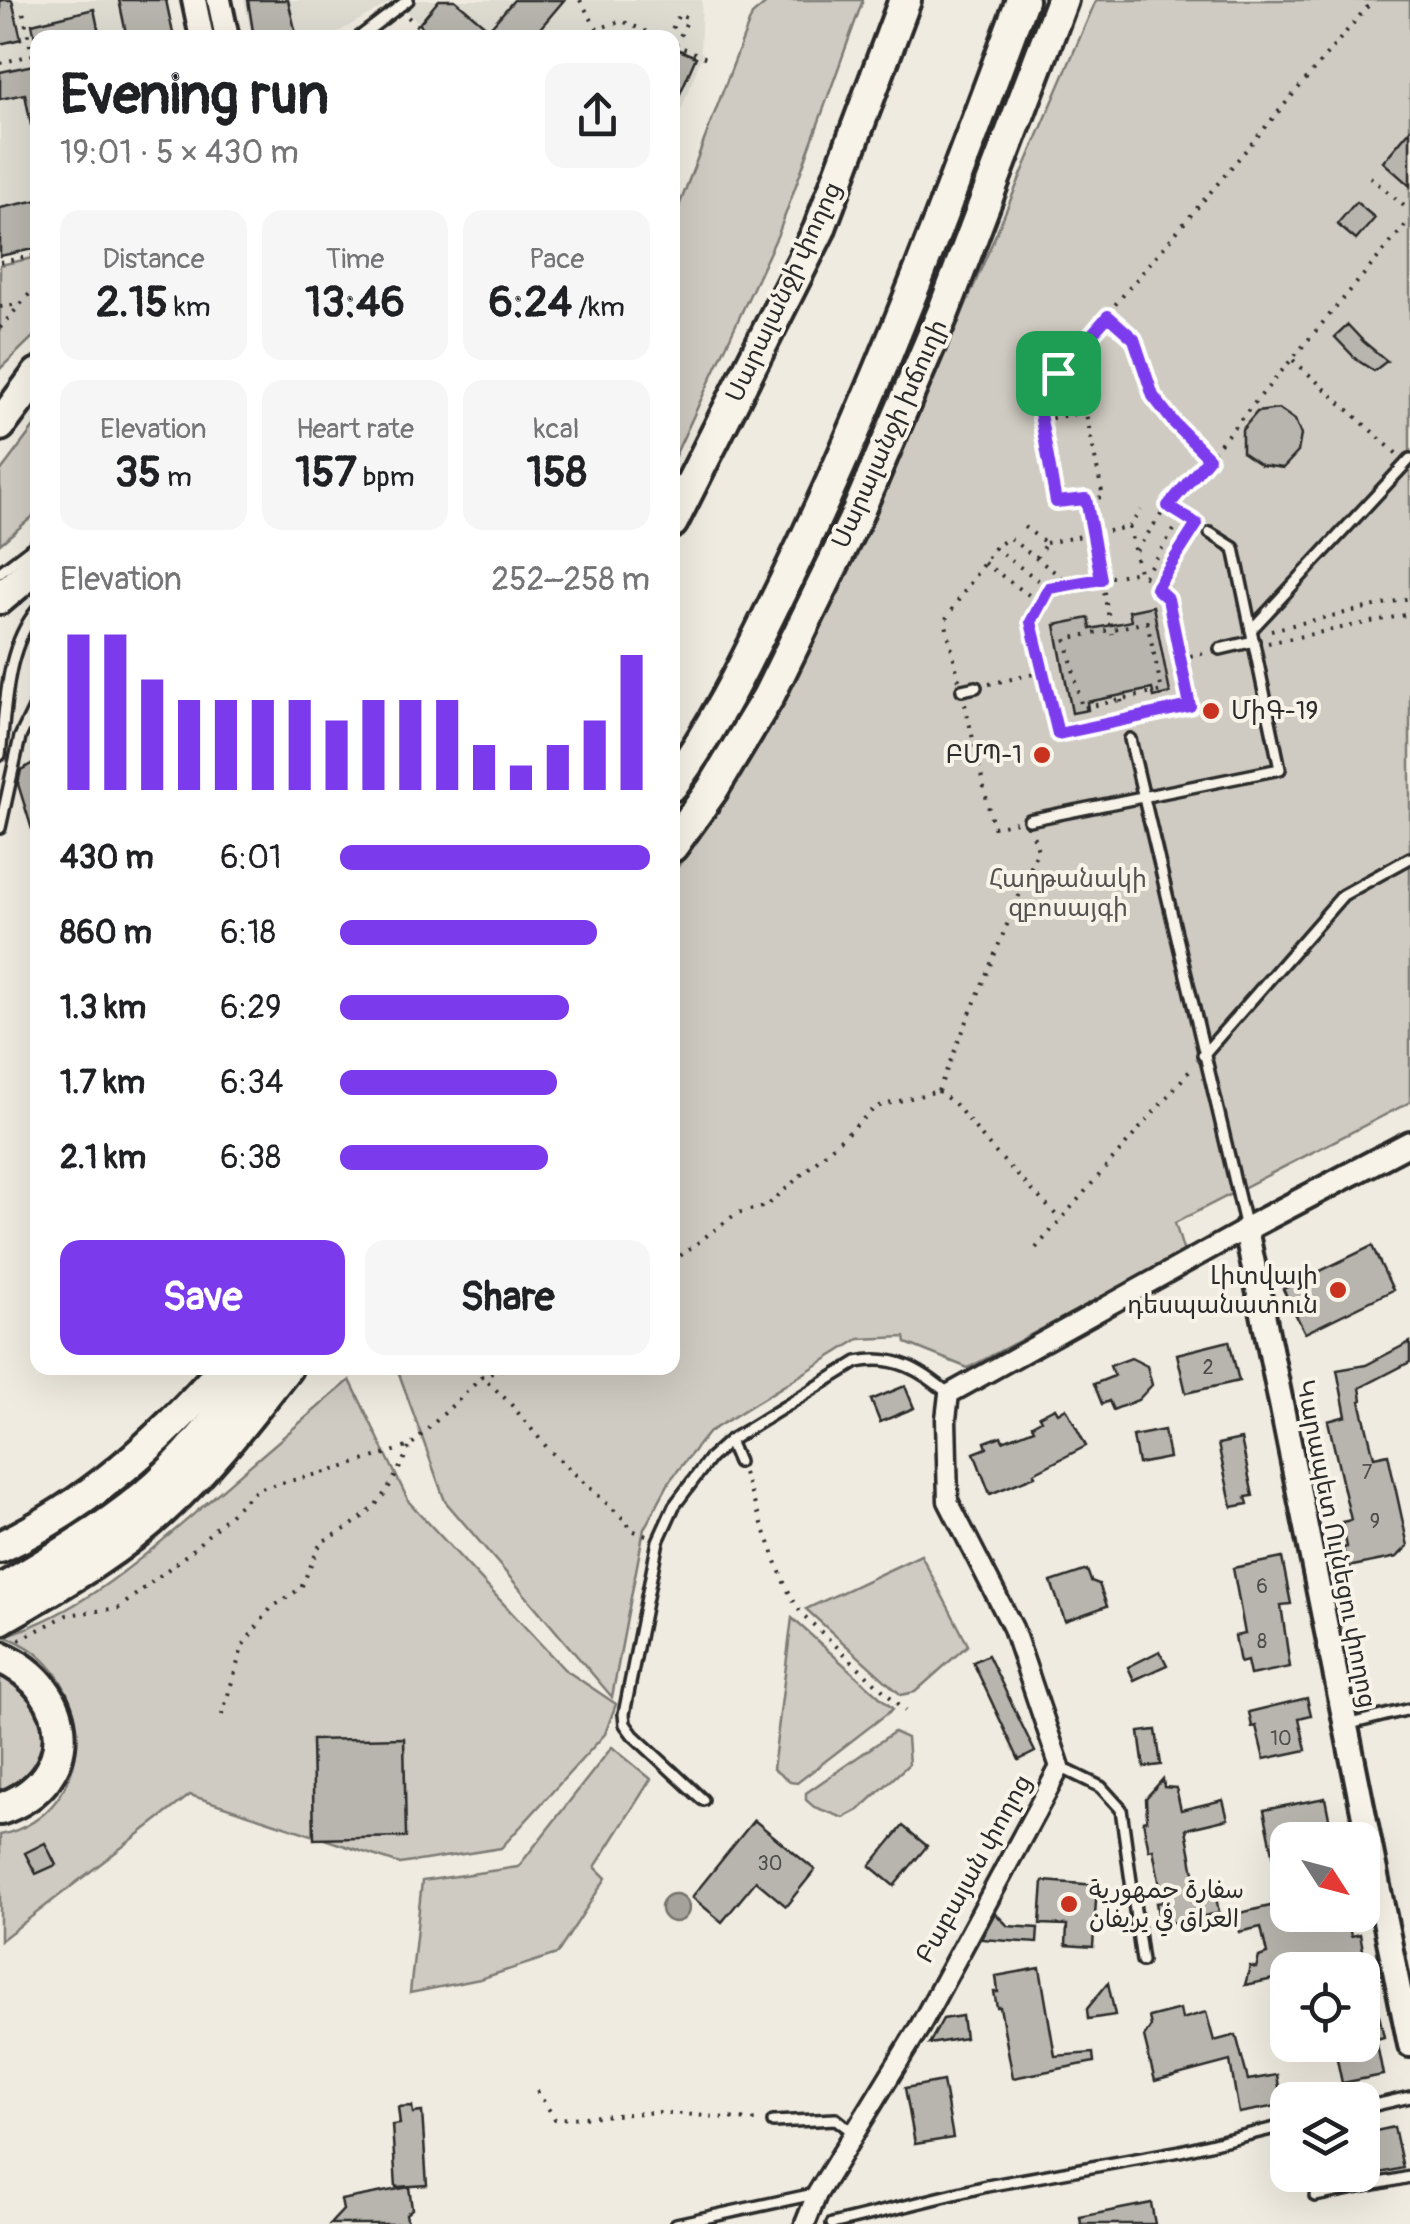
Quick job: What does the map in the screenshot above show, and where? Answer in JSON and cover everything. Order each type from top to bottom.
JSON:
[{"type":"main road","name":"Սարալանջի փողոց","points":[[680,506],[818,230],[905,0]]},
{"type":"main road","name":"Սարալանջի խճուղի","points":[[680,771],[736,682],[822,507],[906,307],[1022,0]]},
{"type":"main road","name":"Սարալանջի խճուղի","points":[[680,835],[768,697],[854,520],[943,313],[1062,0]]},
{"type":"main road","points":[[0,425],[30,385]]},
{"type":"main road","points":[[0,598],[30,573]]},
{"type":"main road","points":[[0,1546],[134,1462],[176,1423],[218,1375]]},
{"type":"main road","points":[[0,1591],[64,1554],[144,1496],[194,1447],[250,1375]]},
{"type":"main road","points":[[0,1809],[19,1802],[42,1782],[57,1754],[61,1728],[57,1710],[42,1685],[22,1668],[4,1640],[71,1579],[163,1510],[226,1445],[281,1375]]},
{"type":"street","points":[[194,0],[200,30]]},
{"type":"street","points":[[219,0],[225,30]]},
{"type":"street","points":[[949,1394],[1410,1143]]},
{"type":"street","name":"Կարապետ Ուլնեցու փողոց","points":[[1246,1229],[1410,2045]]},
{"type":"street","name":"Բաբայան փողոց","points":[[805,2224],[817,2194],[918,2028],[1060,1767],[1014,1628],[948,1500],[949,1394]]},
{"type":"lane","points":[[369,30],[408,0]]},
{"type":"lane","points":[[1216,650],[1253,638],[1408,461]]},
{"type":"lane","points":[[1029,820],[1280,768],[1234,548],[1210,533]]},
{"type":"lane","points":[[0,572],[30,548]]},
{"type":"lane","points":[[0,754],[11,667],[23,627],[30,619]]},
{"type":"lane","points":[[962,690],[982,685]]},
{"type":"lane","points":[[0,828],[20,737],[30,716]]},
{"type":"lane","points":[[1130,739],[1246,1229]]},
{"type":"lane","points":[[1203,1055],[1342,895],[1410,858]]},
{"type":"lane","points":[[704,1800],[625,1724],[626,1700],[658,1541],[674,1506],[710,1458],[729,1441],[857,1362],[875,1358],[914,1367],[949,1394]]},
{"type":"lane","points":[[729,1441],[738,1462]]},
{"type":"lane","points":[[1344,1726],[1410,1709]]},
{"type":"lane","points":[[1060,1767],[1102,1787],[1121,1809],[1142,1961]]},
{"type":"lane","points":[[1380,2104],[1410,2096]]},
{"type":"lane","points":[[772,2122],[836,2119],[854,2133]]},
{"type":"lane","points":[[832,2224],[987,2186],[1270,2129]]},
{"type":"lane","points":[[1316,2196],[1410,2177]]},
{"type":"lane","points":[[676,2224],[817,2194]]},
{"type":"path","points":[[580,0],[597,29],[622,21],[643,30]]},
{"type":"path","points":[[1074,355],[1103,497],[1056,502],[1037,397],[1373,0]]},
{"type":"path","points":[[399,8],[422,30]]},
{"type":"path","points":[[22,11],[30,46]]},
{"type":"path","points":[[671,30],[678,14],[688,18],[680,36]]},
{"type":"path","points":[[680,47],[709,59]]},
{"type":"path","points":[[0,63],[30,56]]},
{"type":"path","points":[[1370,177],[1410,211]]},
{"type":"path","points":[[1135,553],[1168,506],[1410,220]]},
{"type":"path","points":[[0,262],[30,256]]},
{"type":"path","points":[[0,328],[30,293]]},
{"type":"path","points":[[0,307],[20,304]]},
{"type":"path","points":[[1108,316],[1134,339],[1153,396],[1209,458]]},
{"type":"path","points":[[1293,360],[1408,461]]},
{"type":"path","points":[[1041,420],[1086,412]]},
{"type":"path","points":[[1086,499],[1111,632]]},
{"type":"path","points":[[1156,588],[1199,526],[1168,506]]},
{"type":"path","points":[[1024,527],[1046,543],[1130,527],[1141,510]]},
{"type":"path","points":[[1071,584],[1009,538],[994,548],[1049,588],[1142,574],[1183,516]]},
{"type":"path","points":[[1049,588],[1031,622],[1058,734],[1190,706],[1168,599],[1142,574],[1130,527]]},
{"type":"path","points":[[1036,558],[1046,543]]},
{"type":"path","points":[[984,563],[1040,602]]},
{"type":"path","points":[[1253,638],[1410,598]]},
{"type":"path","points":[[1253,638],[1410,614]]},
{"type":"path","points":[[1147,622],[1162,691],[1121,700],[1082,708],[1066,639],[1147,622]]},
{"type":"path","points":[[1180,658],[1216,650]]},
{"type":"path","points":[[982,685],[1042,672]]},
{"type":"path","points":[[1121,700],[1126,722]]},
{"type":"path","points":[[938,1091],[1038,850],[1029,820]]},
{"type":"path","points":[[1036,1248],[1203,1055]]},
{"type":"path","points":[[938,1091],[1060,1220]]},
{"type":"path","points":[[680,1256],[738,1213],[767,1206],[876,1107],[938,1091]]},
{"type":"path","points":[[222,1715],[242,1645],[271,1608],[301,1588],[321,1542],[350,1528],[390,1491],[410,1446],[487,1375]]},
{"type":"path","points":[[482,1377],[509,1402],[548,1450],[628,1523],[629,1529],[658,1541]]},
{"type":"path","points":[[4,1640],[66,1615],[119,1608],[190,1552],[257,1489],[410,1446]]},
{"type":"path","points":[[738,1462],[785,1585],[800,1612],[905,1712]]},
{"type":"path","points":[[537,2090],[554,2119],[660,2112],[772,2122]]},
{"type":"shaded area","points":[[0,0],[166,0],[172,30],[30,30],[30,250],[0,256]]},
{"type":"shaded area","points":[[244,0],[394,0],[342,30],[250,30]]},
{"type":"shaded area","points":[[396,0],[702,0],[703,53],[680,113],[680,30],[426,30]]},
{"type":"shaded area","points":[[675,1894],[685,1898],[689,1908],[685,1918],[675,1922],[665,1918],[661,1908],[665,1898]]},
{"type":"green space","points":[[770,0],[863,0],[779,232],[680,445],[680,204],[752,15]]},
{"type":"green space","name":"Հաղթանակի զբոսայգի","points":[[1096,0],[1410,0],[1410,1102],[1175,1223],[1184,1253],[968,1368],[906,1343],[905,1337],[859,1339],[709,1432],[671,1479],[644,1529],[612,1697],[445,1501],[400,1375],[680,1375],[680,864],[749,762],[884,496]]},
{"type":"green space","points":[[30,259],[30,340],[0,369],[0,265]]},
{"type":"green space","points":[[30,432],[30,519],[0,544],[0,472]]},
{"type":"green space","points":[[350,1380],[409,1502],[564,1669],[616,1704],[605,1734],[501,1848],[400,1864],[190,1795],[0,1941],[0,1835],[33,1822],[57,1799],[71,1771],[77,1740],[72,1708],[59,1678],[36,1653],[4,1636],[61,1612],[113,1579]]},
{"type":"green space","points":[[921,1555],[968,1645],[915,1692],[901,1695],[806,1609]]},
{"type":"green space","points":[[792,1618],[893,1709],[797,1783],[773,1769]]},
{"type":"green space","points":[[0,1664],[11,1669],[48,1723],[39,1766],[0,1800]]},
{"type":"green space","points":[[894,1732],[907,1738],[909,1764],[859,1810],[844,1818],[806,1800],[806,1793]]},
{"type":"green space","points":[[612,1747],[651,1779],[595,1867],[606,1878],[557,1954],[480,1979],[410,1993],[422,1881],[518,1867]]},
{"type":"building","points":[[0,0],[12,0],[21,39],[0,44]]},
{"type":"building","points":[[119,0],[166,0],[172,30],[125,30]]},
{"type":"building","points":[[248,0],[288,0],[295,30],[253,30]]},
{"type":"building","points":[[439,0],[455,0],[489,29],[514,0],[564,0],[539,30],[426,30],[419,24]]},
{"type":"building","points":[[94,9],[98,30],[33,30],[32,24]]},
{"type":"building","points":[[680,50],[696,57],[680,94]]},
{"type":"building","points":[[30,66],[30,120],[25,94],[0,99],[0,72]]},
{"type":"building","points":[[1410,130],[1410,186],[1383,162]]},
{"type":"building","points":[[30,202],[30,250],[0,256],[0,208]]},
{"type":"building","points":[[1356,202],[1375,218],[1356,240],[1337,224]]},
{"type":"building","points":[[1348,325],[1387,361],[1374,371],[1357,360],[1335,337]]},
{"type":"building","points":[[1279,409],[1295,420],[1301,435],[1298,452],[1283,468],[1261,465],[1242,452],[1242,430],[1257,412]]},
{"type":"building","points":[[1153,606],[1170,693],[1154,697],[1152,689],[1087,702],[1088,710],[1072,713],[1055,625],[1089,618],[1091,629],[1131,621],[1129,611]]},
{"type":"building","points":[[30,765],[30,823],[18,784],[21,770]]},
{"type":"building","name":"Լիտվայի դեսպանատուն","points":[[1372,1246],[1393,1290],[1305,1333],[1283,1289]]},
{"type":"building","points":[[1229,1341],[1239,1381],[1186,1393],[1177,1354]]},
{"type":"building","points":[[1410,1342],[1410,1362],[1360,1388],[1374,1457],[1388,1454],[1408,1546],[1397,1557],[1348,1567],[1342,1522],[1351,1520],[1328,1421],[1346,1416],[1337,1370],[1366,1365]]},
{"type":"building","points":[[1131,1358],[1147,1366],[1152,1385],[1138,1400],[1113,1410],[1109,1401],[1102,1404],[1094,1384],[1114,1376],[1110,1366]]},
{"type":"building","points":[[905,1386],[914,1408],[880,1422],[871,1400]]},
{"type":"building","points":[[1055,1408],[1058,1413],[1066,1408],[1086,1446],[1034,1473],[1035,1476],[990,1494],[974,1453],[987,1448],[985,1442],[1001,1436],[1003,1441],[1034,1429],[1032,1425],[1041,1420],[1039,1416]]},
{"type":"building","points":[[1164,1430],[1169,1458],[1138,1464],[1133,1436]]},
{"type":"building","points":[[1241,1439],[1253,1496],[1246,1497],[1248,1504],[1232,1507],[1218,1444]]},
{"type":"building","points":[[1282,1558],[1291,1604],[1281,1605],[1290,1667],[1250,1675],[1247,1661],[1240,1663],[1235,1636],[1245,1634],[1233,1568]]},
{"type":"building","points":[[1087,1570],[1091,1581],[1099,1584],[1107,1606],[1065,1621],[1051,1582]]},
{"type":"building","points":[[1160,1651],[1167,1665],[1134,1680],[1128,1667]]},
{"type":"building","points":[[988,1655],[1035,1752],[1019,1760],[973,1662]]},
{"type":"building","points":[[1307,1698],[1311,1715],[1299,1718],[1306,1750],[1264,1759],[1249,1712]]},
{"type":"building","points":[[1156,1730],[1161,1765],[1144,1767],[1139,1732]]},
{"type":"building","points":[[404,1738],[406,1837],[314,1839],[312,1740]]},
{"type":"building","points":[[1163,1779],[1164,1787],[1176,1788],[1181,1810],[1223,1800],[1228,1819],[1186,1829],[1198,1895],[1215,1892],[1219,1913],[1160,1925],[1156,1903],[1163,1902],[1143,1821],[1147,1820],[1146,1798]]},
{"type":"building","points":[[1325,1798],[1330,1822],[1270,1822],[1270,1839],[1264,1810]]},
{"type":"building","points":[[754,1820],[815,1870],[786,1906],[756,1881],[722,1922],[692,1897]]},
{"type":"building","points":[[903,1826],[927,1846],[894,1886],[870,1866]]},
{"type":"building","points":[[45,1843],[56,1865],[36,1874],[25,1853]]},
{"type":"building","name":"سفارة جمهورية العراق في يريفان","points":[[1043,1881],[1097,1885],[1093,1947],[1066,1945],[1067,1925],[1040,1924]]},
{"type":"building","points":[[1270,1906],[1270,1932],[1360,1934],[1364,1952],[1270,1952],[1270,1980],[1245,1985],[1250,1966],[1256,1968],[1259,1957],[1267,1954],[1261,1927],[1239,1932],[1235,1914]]},
{"type":"building","points":[[995,1913],[1008,1926],[1038,1928],[1037,1943],[981,1939]]},
{"type":"building","points":[[1040,1968],[1055,2056],[1093,2053],[1094,2062],[1013,2078],[994,1992],[998,1992],[996,1976]]},
{"type":"building","points":[[1108,1983],[1115,2015],[1088,2019],[1087,2009]]},
{"type":"building","points":[[1180,2009],[1182,2019],[1206,2012],[1214,2041],[1236,2035],[1248,2080],[1277,2075],[1278,2082],[1270,2082],[1270,2107],[1239,2113],[1230,2061],[1155,2081],[1144,2037],[1151,2026],[1149,2017]]},
{"type":"building","points":[[962,2016],[965,2038],[929,2044],[943,2019]]},
{"type":"building","points":[[1380,2060],[1383,2075],[1342,2082],[1338,2062]]},
{"type":"building","points":[[943,2081],[953,2138],[915,2144],[905,2088]]},
{"type":"building","points":[[412,2106],[413,2113],[422,2112],[427,2185],[396,2187],[392,2125],[400,2124],[398,2107]]},
{"type":"building","points":[[1394,2127],[1403,2168],[1380,2173],[1380,2130]]},
{"type":"building","points":[[409,2187],[412,2209],[406,2214],[408,2224],[330,2224],[343,2210],[341,2200]]},
{"type":"building","points":[[1151,2203],[1155,2224],[1081,2224],[1080,2217]]},
{"type":"place","name":"ՄիԳ-19","points":[[1211,711]]},
{"type":"place","name":"ԲՄՊ-1","points":[[1042,755]]},
{"type":"place","name":"Լիտվայի դեսպանատուն","points":[[1338,1290]]},
{"type":"place","name":"سفارة جمهورية العراق في يريفان","points":[[1069,1904]]},
{"type":"route","points":[[1108,316],[1134,339],[1153,396],[1209,458],[1168,506],[1197,524],[1156,588],[1168,599],[1190,706],[1058,734],[1031,622],[1049,588],[1101,579],[1086,499],[1056,502],[1037,397],[1058,373],[1108,316]]}]
